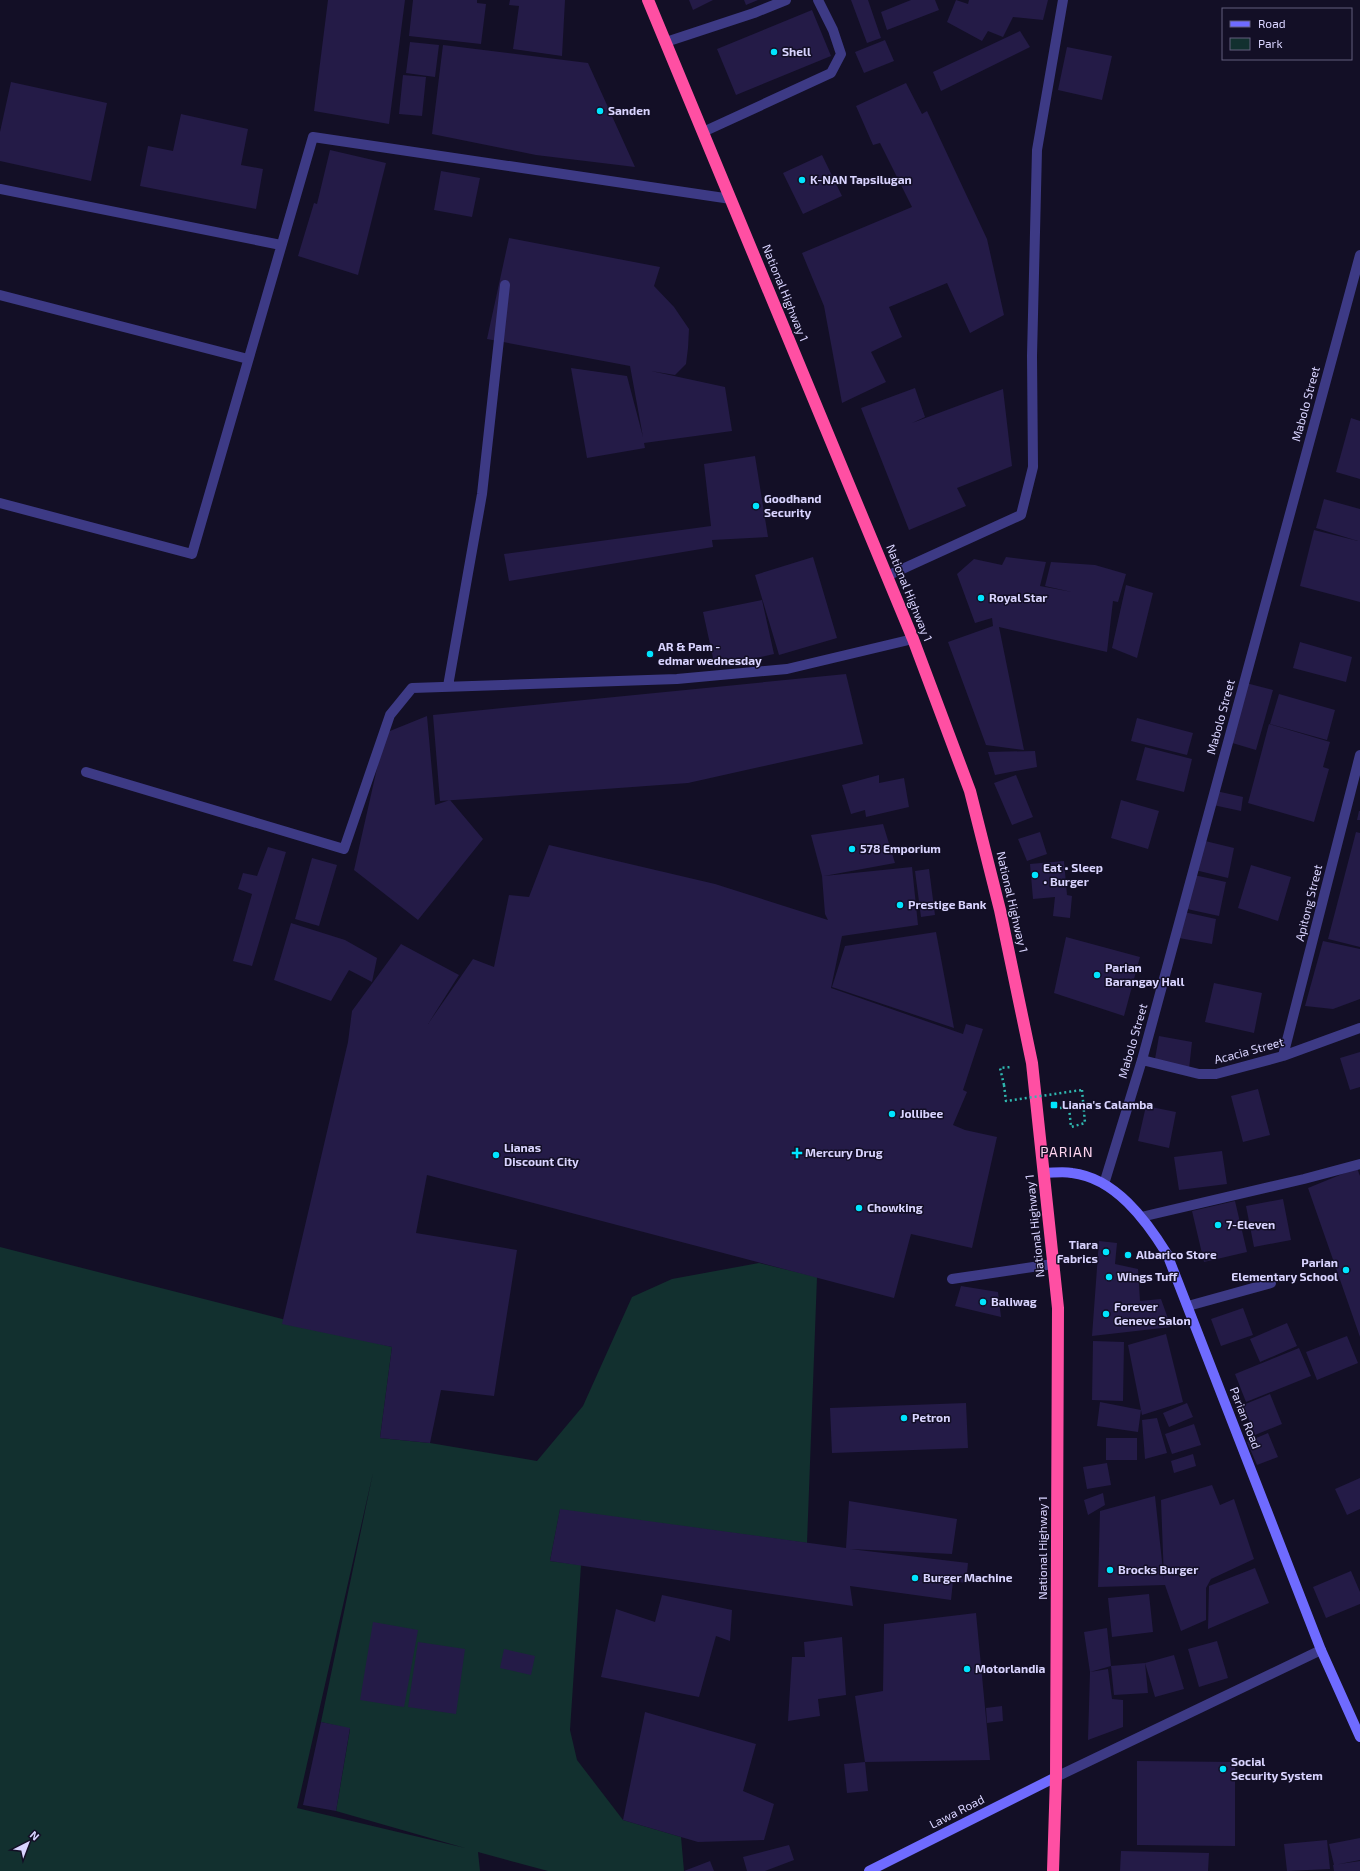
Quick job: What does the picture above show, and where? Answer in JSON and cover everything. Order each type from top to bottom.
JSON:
[{"type":"highway","name":"National Highway 1","points":[[648,0],[913,639],[970,791],[1000,910],[1029,1044],[1058,1308],[1056,1776],[1053,1871]]},
{"type":"main road","name":"Parian Road","points":[[1044,1173],[1072,1172],[1088,1176],[1104,1184],[1141,1217],[1167,1254],[1321,1650],[1360,1737]]},
{"type":"main road","name":"Lawa Road","points":[[869,1871],[1056,1776]]},
{"type":"street","points":[[666,42],[754,13],[786,0]]},
{"type":"street","points":[[703,132],[831,73],[841,54],[834,30],[818,0]]},
{"type":"street","points":[[887,576],[1021,515],[1034,467],[1032,356],[1037,150],[1063,0]]},
{"type":"street","points":[[0,503],[192,554],[313,137],[731,199]]},
{"type":"street","points":[[0,189],[281,245]]},
{"type":"street","name":"Mabolo Street","points":[[1104,1184],[1142,1060],[1360,256]]},
{"type":"street","points":[[448,686],[482,494],[505,285]]},
{"type":"street","points":[[0,294],[248,359]]},
{"type":"street","points":[[86,772],[344,849],[390,714],[412,688],[677,679],[787,669],[913,639]]},
{"type":"street","name":"Apitong Street","points":[[1283,1056],[1360,755]]},
{"type":"street","name":"Acacia Street","points":[[1142,1060],[1199,1074],[1216,1074],[1283,1056],[1360,1028]]},
{"type":"street","points":[[1141,1217],[1304,1179],[1360,1164]]},
{"type":"street","points":[[952,1279],[1053,1264]]},
{"type":"street","points":[[1188,1306],[1271,1283]]},
{"type":"street","points":[[1056,1776],[1321,1650]]},
{"type":"path","points":[[1000,1068],[1006,1101],[1082,1090],[1085,1123],[1071,1127],[1068,1106]]},
{"type":"green space","points":[[0,1247],[392,1347],[380,1438],[430,1443],[537,1461],[583,1406],[632,1297],[672,1279],[759,1263],[817,1277],[807,1543],[560,1510],[550,1561],[581,1565],[570,1730],[577,1760],[623,1820],[681,1837],[684,1871],[548,1871],[478,1852],[480,1871],[0,1871]],"holes":[[[373,1473],[321,1722],[350,1729],[336,1811],[465,1848],[297,1808]]]},
{"type":"building","points":[[328,0],[405,0],[389,124],[314,111]]},
{"type":"building","points":[[413,0],[477,0],[477,3],[486,4],[481,44],[409,36]]},
{"type":"building","points":[[510,0],[565,0],[562,56],[513,49],[519,6],[509,5]]},
{"type":"building","points":[[689,0],[713,0],[693,10]]},
{"type":"building","points":[[744,0],[758,0],[746,5]]},
{"type":"building","points":[[851,0],[868,0],[881,38],[867,43]]},
{"type":"building","points":[[911,0],[935,0],[939,10],[887,30],[881,12]]},
{"type":"building","points":[[956,0],[968,4],[969,0],[1048,0],[1043,20],[1013,17],[1003,37],[988,31],[982,41],[947,22]]},
{"type":"building","name":"Shell","points":[[812,10],[831,56],[736,95],[717,49]]},
{"type":"building","points":[[1020,31],[1030,47],[941,91],[933,72]]},
{"type":"building","points":[[885,40],[894,61],[864,73],[855,52]]},
{"type":"building","points":[[410,42],[439,45],[435,77],[406,73]]},
{"type":"building","points":[[443,45],[588,63],[635,167],[536,155],[432,134]]},
{"type":"building","points":[[1067,47],[1112,56],[1102,100],[1058,90]]},
{"type":"building","points":[[403,75],[426,77],[422,116],[399,114]]},
{"type":"building","points":[[11,82],[107,103],[91,181],[0,161],[0,132]]},
{"type":"building","points":[[906,83],[922,114],[927,111],[987,239],[1004,315],[970,333],[947,283],[889,307],[902,337],[871,352],[886,382],[842,403],[824,306],[802,253],[912,207],[880,143],[873,145],[856,106]]},
{"type":"building","points":[[181,114],[248,129],[241,165],[263,169],[256,209],[140,186],[148,146],[173,151]]},
{"type":"building","points":[[330,150],[386,163],[358,275],[298,256],[314,203],[317,204]]},
{"type":"building","points":[[822,155],[842,196],[803,214],[783,173]]},
{"type":"building","points":[[441,171],[480,178],[472,217],[434,210]]},
{"type":"building","points":[[509,238],[660,267],[654,286],[674,307],[689,329],[688,348],[686,364],[675,375],[651,371],[725,387],[732,431],[644,443],[645,448],[587,458],[571,368],[627,376],[643,437],[630,366],[487,339]]},
{"type":"building","points":[[915,388],[925,417],[912,423],[1003,389],[1012,466],[957,488],[966,506],[909,530],[861,408]]},
{"type":"building","points":[[1351,418],[1360,421],[1360,479],[1336,472]]},
{"type":"building","points":[[755,456],[768,537],[712,540],[713,547],[509,581],[504,554],[711,526],[704,464]]},
{"type":"building","points":[[1324,499],[1360,509],[1360,602],[1300,586],[1314,530],[1358,541],[1316,528]]},
{"type":"building","points":[[813,557],[837,638],[779,655],[755,575]]},
{"type":"building","points":[[1006,557],[1046,562],[1040,586],[1072,592],[1045,586],[1051,562],[1095,565],[1126,574],[1118,602],[1113,601],[1107,652],[999,627],[1024,750],[986,745],[948,642],[993,626],[992,618],[975,623],[957,574],[974,559],[1002,565]]},
{"type":"building","points":[[1126,585],[1153,593],[1137,658],[1112,648]]},
{"type":"building","points":[[762,600],[774,654],[715,667],[703,612]]},
{"type":"building","points":[[1300,642],[1352,657],[1346,682],[1293,668]]},
{"type":"building","points":[[846,674],[863,744],[688,783],[440,801],[433,715]]},
{"type":"building","points":[[1246,683],[1273,690],[1256,750],[1229,742]]},
{"type":"building","points":[[1279,694],[1335,710],[1327,740],[1270,724]]},
{"type":"building","points":[[427,716],[435,805],[450,800],[483,839],[418,920],[354,870],[385,733]]},
{"type":"building","points":[[1137,718],[1193,733],[1187,755],[1131,741]]},
{"type":"building","points":[[1269,724],[1330,742],[1323,767],[1329,769],[1314,822],[1248,803]]},
{"type":"building","points":[[1145,747],[1192,759],[1184,792],[1136,780]]},
{"type":"building","points":[[1035,751],[1037,767],[995,775],[988,752]]},
{"type":"building","points":[[879,775],[879,783],[904,778],[909,807],[866,817],[865,810],[851,814],[842,785]]},
{"type":"building","points":[[1016,775],[1033,817],[1012,825],[994,783]]},
{"type":"building","points":[[1216,791],[1243,797],[1241,811],[1213,805]]},
{"type":"building","points":[[1121,800],[1159,811],[1148,849],[1111,838]]},
{"type":"building","points":[[1359,811],[1360,820],[1357,820]]},
{"type":"building","name":"Lianas Discount City","points":[[883,824],[895,863],[824,876],[912,867],[918,925],[842,936],[831,988],[963,1034],[966,1024],[983,1029],[963,1090],[967,1092],[953,1125],[965,1130],[997,1137],[972,1248],[911,1234],[894,1298],[427,1175],[416,1233],[517,1250],[494,1396],[441,1390],[430,1443],[380,1438],[392,1347],[282,1324],[348,1042],[352,1011],[401,944],[459,975],[428,1024],[473,959],[494,967],[509,895],[529,897],[549,845],[715,884],[828,920],[825,914],[822,876],[811,835]]},
{"type":"building","points":[[1040,832],[1047,854],[1027,861],[1018,839]]},
{"type":"building","points":[[1356,832],[1360,833],[1360,947],[1328,939]]},
{"type":"building","points":[[1201,840],[1234,848],[1228,878],[1195,870]]},
{"type":"building","points":[[268,847],[286,852],[252,966],[233,961],[252,894],[238,889],[243,873],[257,876]]},
{"type":"building","points":[[312,858],[337,865],[319,926],[295,919]]},
{"type":"building","points":[[1064,861],[1067,895],[1072,896],[1070,918],[1053,916],[1055,897],[1033,899],[1030,864]]},
{"type":"building","points":[[1251,865],[1291,877],[1278,921],[1238,908]]},
{"type":"building","points":[[929,869],[935,915],[921,917],[915,871]]},
{"type":"building","points":[[1194,875],[1226,882],[1219,916],[1187,909]]},
{"type":"building","points":[[1184,912],[1216,919],[1212,944],[1179,938]]},
{"type":"building","points":[[291,923],[345,940],[377,958],[372,982],[349,970],[331,1001],[274,980]]},
{"type":"building","points":[[936,932],[954,1028],[832,987],[845,946]]},
{"type":"building","name":"Parian Barangay Hall","points":[[1066,937],[1140,957],[1124,1016],[1054,993]]},
{"type":"building","points":[[1323,941],[1360,949],[1360,999],[1333,1009],[1305,1006]]},
{"type":"building","points":[[1214,983],[1262,993],[1254,1033],[1205,1022]]},
{"type":"building","points":[[1159,1036],[1192,1042],[1189,1069],[1155,1059]]},
{"type":"building","points":[[1360,1052],[1360,1087],[1350,1090],[1340,1058]]},
{"type":"building","points":[[1258,1089],[1270,1135],[1243,1142],[1231,1096]]},
{"type":"building","points":[[1146,1106],[1176,1112],[1169,1148],[1138,1141]]},
{"type":"building","points":[[1222,1151],[1227,1184],[1179,1190],[1174,1157]]},
{"type":"building","points":[[1357,1168],[1360,1176],[1360,1337],[1308,1188]]},
{"type":"building","points":[[1283,1199],[1291,1240],[1254,1247],[1246,1206]]},
{"type":"building","name":"7-Eleven","points":[[1235,1201],[1247,1252],[1204,1262],[1192,1211]]},
{"type":"building","points":[[1099,1241],[1117,1243],[1115,1264],[1138,1269],[1140,1301],[1161,1299],[1171,1327],[1092,1336]]},
{"type":"building","points":[[961,1286],[998,1292],[1001,1317],[955,1306]]},
{"type":"building","points":[[1243,1308],[1253,1335],[1221,1346],[1211,1319]]},
{"type":"building","points":[[1287,1323],[1297,1346],[1260,1362],[1250,1339]]},
{"type":"building","points":[[1166,1334],[1183,1402],[1142,1415],[1128,1345]]},
{"type":"building","points":[[1347,1336],[1358,1363],[1317,1380],[1306,1352]]},
{"type":"building","points":[[1093,1341],[1124,1342],[1123,1401],[1092,1400]]},
{"type":"building","points":[[1299,1348],[1311,1376],[1246,1402],[1235,1374]]},
{"type":"building","points":[[1270,1394],[1282,1424],[1255,1435],[1243,1405]]},
{"type":"building","points":[[1100,1402],[1141,1410],[1138,1432],[1097,1426]]},
{"type":"building","points":[[966,1403],[968,1448],[832,1453],[830,1408]]},
{"type":"building","points":[[1187,1403],[1193,1417],[1169,1427],[1163,1413]]},
{"type":"building","points":[[1157,1418],[1167,1453],[1145,1459],[1142,1420]]},
{"type":"building","points":[[1194,1424],[1201,1445],[1172,1454],[1165,1434]]},
{"type":"building","points":[[1268,1433],[1278,1457],[1257,1465],[1247,1442]]},
{"type":"building","points":[[1106,1438],[1137,1438],[1137,1460],[1106,1460]]},
{"type":"building","points":[[1193,1454],[1196,1466],[1174,1473],[1171,1461]]},
{"type":"building","points":[[1107,1463],[1111,1485],[1087,1489],[1083,1467]]},
{"type":"building","points":[[1360,1478],[1360,1509],[1347,1515],[1335,1489]]},
{"type":"building","points":[[1212,1485],[1220,1505],[1234,1499],[1254,1559],[1211,1579],[1206,1588],[1206,1620],[1181,1631],[1165,1585],[1098,1587],[1100,1511],[1155,1496],[1164,1580],[1161,1500]]},
{"type":"building","points":[[1103,1493],[1105,1505],[1088,1515],[1084,1500]]},
{"type":"building","points":[[849,1501],[957,1519],[952,1554],[850,1549],[968,1563],[966,1583],[953,1581],[951,1600],[850,1586],[853,1606],[550,1561],[560,1509],[846,1548]]},
{"type":"building","points":[[1255,1568],[1269,1603],[1208,1629],[1209,1586]]},
{"type":"building","points":[[1351,1571],[1360,1592],[1360,1604],[1326,1618],[1313,1587]]},
{"type":"building","points":[[1149,1594],[1153,1632],[1112,1637],[1108,1598]]},
{"type":"building","points":[[662,1595],[732,1610],[730,1641],[716,1636],[699,1697],[601,1677],[616,1609],[655,1622]]},
{"type":"building","points":[[976,1613],[990,1760],[865,1762],[855,1696],[883,1691],[884,1624]]},
{"type":"building","points":[[373,1622],[418,1630],[404,1707],[360,1700]]},
{"type":"building","points":[[1107,1628],[1111,1666],[1090,1672],[1084,1632]]},
{"type":"building","points":[[842,1637],[846,1695],[818,1699],[820,1716],[788,1721],[792,1657],[805,1657],[804,1642]]},
{"type":"building","points":[[1217,1641],[1228,1678],[1199,1687],[1188,1649]]},
{"type":"building","points":[[418,1642],[465,1649],[456,1714],[408,1707]]},
{"type":"building","points":[[504,1649],[535,1656],[531,1675],[500,1668]]},
{"type":"building","points":[[1174,1655],[1184,1689],[1155,1697],[1145,1663]]},
{"type":"building","points":[[1145,1663],[1148,1693],[1114,1695],[1111,1666]]},
{"type":"building","points":[[1108,1669],[1112,1699],[1123,1700],[1123,1727],[1088,1740],[1090,1672]]},
{"type":"building","points":[[1002,1706],[1003,1721],[987,1723],[986,1708]]},
{"type":"building","points":[[645,1712],[756,1744],[743,1791],[774,1804],[764,1840],[698,1842],[623,1820]]},
{"type":"building","points":[[321,1722],[350,1728],[336,1811],[303,1805]]},
{"type":"building","points":[[1137,1761],[1235,1762],[1235,1846],[1137,1845]]},
{"type":"building","points":[[865,1762],[868,1791],[847,1793],[844,1764]]},
{"type":"building","points":[[1360,1838],[1360,1860],[1334,1865],[1329,1844]]},
{"type":"building","points":[[1327,1840],[1330,1869],[1287,1871],[1284,1844]]},
{"type":"building","points":[[789,1845],[794,1860],[765,1871],[747,1871],[743,1857]]},
{"type":"building","points":[[1121,1851],[1209,1853],[1208,1871],[1120,1871]]},
{"type":"building","points":[[710,1861],[714,1871],[684,1871]]},
{"type":"building","points":[[1360,1861],[1360,1871],[1334,1871],[1333,1865]]},
{"type":"place","name":"Shell","points":[[774,52]]},
{"type":"place","name":"Sanden","points":[[600,111]]},
{"type":"place","name":"K-NAN Tapsilugan","points":[[802,180]]},
{"type":"place","name":"Goodhand Security","points":[[756,506]]},
{"type":"place","name":"Royal Star","points":[[981,598]]},
{"type":"place","name":"AR & Pam - edmar wednesday","points":[[650,654]]},
{"type":"place","name":"578 Emporium","points":[[852,849]]},
{"type":"place","name":"Eat • Sleep • Burger","points":[[1035,875]]},
{"type":"place","name":"Prestige Bank","points":[[900,905]]},
{"type":"place","name":"Parian Barangay Hall","points":[[1097,975]]},
{"type":"place","name":"Liana's Calamba","points":[[1054,1105]]},
{"type":"place","name":"Jollibee","points":[[892,1114]]},
{"type":"place","name":"Mercury Drug","points":[[797,1153]]},
{"type":"place","name":"Lianas Discount City","points":[[496,1155]]},
{"type":"place","name":"Chowking","points":[[859,1208]]},
{"type":"place","name":"7-Eleven","points":[[1218,1225]]},
{"type":"place","name":"Tiara Fabrics","points":[[1106,1252]]},
{"type":"place","name":"Albarico Store","points":[[1128,1255]]},
{"type":"place","name":"Parian Elementary School","points":[[1346,1270]]},
{"type":"place","name":"Wings Tuff","points":[[1109,1277]]},
{"type":"place","name":"Baliwag","points":[[983,1302]]},
{"type":"place","name":"Forever Geneve Salon","points":[[1106,1314]]},
{"type":"place","name":"Petron","points":[[904,1418]]},
{"type":"place","name":"Brocks Burger","points":[[1110,1570]]},
{"type":"place","name":"Burger Machine","points":[[915,1578]]},
{"type":"place","name":"Motorlandia","points":[[967,1669]]},
{"type":"place","name":"Social Security System","points":[[1223,1769]]},
{"type":"district","name":"PARIAN","points":[[1067,1152]]}]
